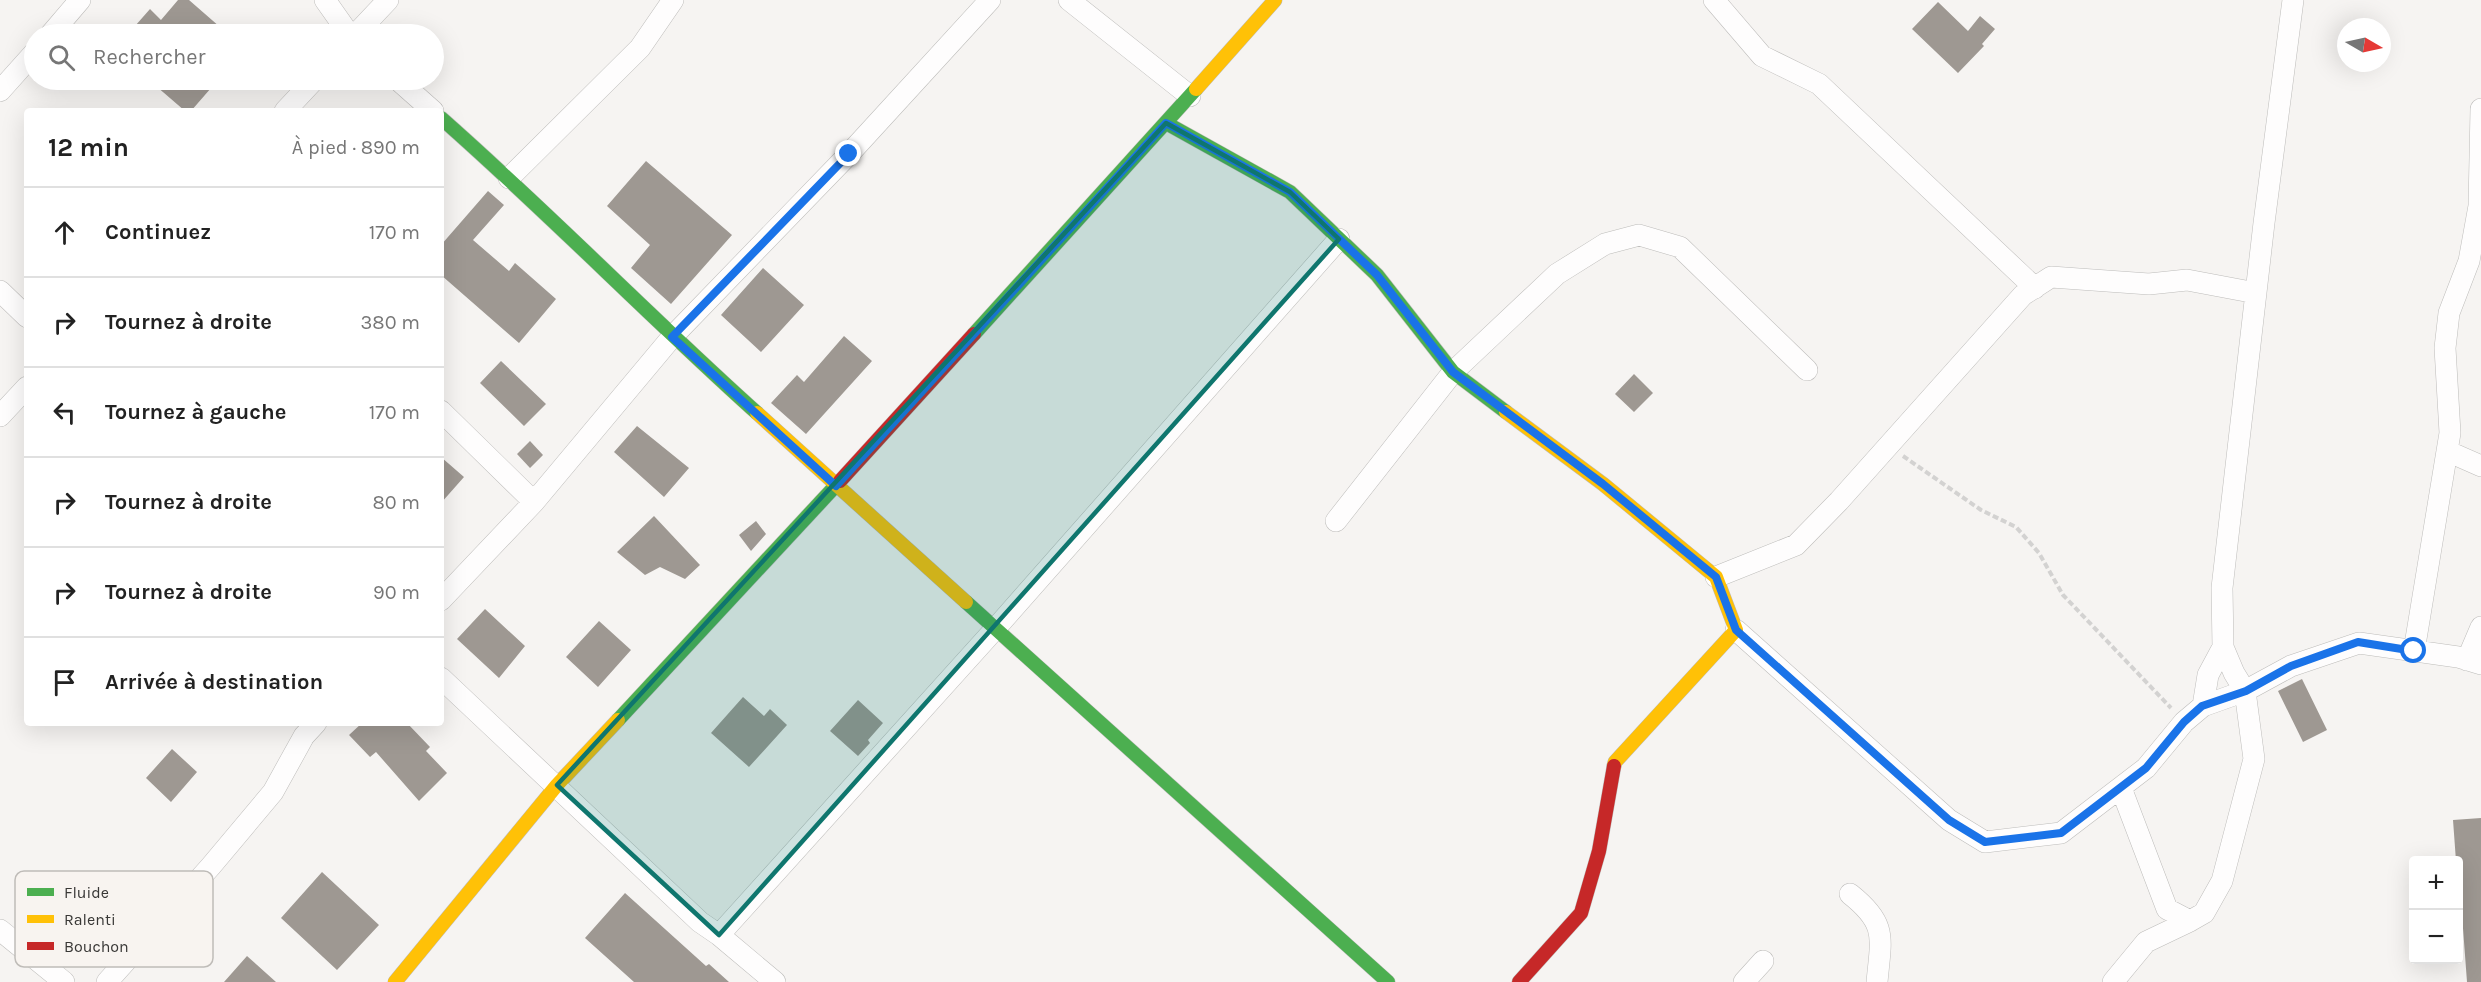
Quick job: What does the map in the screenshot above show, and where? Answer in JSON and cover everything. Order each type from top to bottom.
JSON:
[{"type":"street","points":[[60,24],[80,0]]},
{"type":"street","points":[[325,0],[342,24]]},
{"type":"street","points":[[365,24],[388,0]]},
{"type":"street","points":[[509,178],[640,48],[673,0]]},
{"type":"street","points":[[444,597],[534,502],[672,337],[849,154],[990,0]]},
{"type":"street","points":[[1069,0],[1190,96]]},
{"type":"street","points":[[395,982],[556,785],[836,486],[1275,0]]},
{"type":"street","points":[[1714,0],[1761,56],[1819,84],[2035,288]]},
{"type":"street","points":[[2113,982],[2145,942],[2204,913],[2222,881],[2254,759],[2246,691],[2234,673],[2223,647],[2222,588],[2293,0]]},
{"type":"street","points":[[0,91],[24,64]]},
{"type":"street","points":[[288,108],[305,90]]},
{"type":"street","points":[[409,90],[430,108]]},
{"type":"street","points":[[2414,651],[2450,433],[2445,348],[2449,313],[2469,261],[2479,206],[2481,109]]},
{"type":"street","points":[[444,121],[509,178],[672,337],[1388,982]]},
{"type":"street","points":[[1166,123],[1290,192],[1377,275],[1453,372],[1603,484],[1716,577],[1736,630],[1949,820],[1985,842],[2061,833],[2146,768],[2184,722],[2202,706],[2246,691],[2291,666],[2358,642],[2474,662],[2481,627]]},
{"type":"street","points":[[1335,521],[1453,372],[1557,274],[1605,244],[1639,235],[1680,247],[1807,370]]},
{"type":"street","points":[[719,935],[995,629],[1339,239]]},
{"type":"street","points":[[1716,577],[1796,545],[2023,295],[2051,278],[2149,284],[2187,280],[2256,292]]},
{"type":"street","points":[[0,291],[24,314]]},
{"type":"street","points":[[0,416],[24,390]]},
{"type":"street","points":[[444,414],[534,502]]},
{"type":"street","points":[[2447,451],[2481,466]]},
{"type":"street","points":[[1519,982],[1581,913],[1599,851],[1615,762],[1736,630]]},
{"type":"street","points":[[2202,706],[2208,675],[2223,647]]},
{"type":"street","points":[[444,681],[700,922],[775,982]]},
{"type":"street","points":[[207,871],[273,792],[304,736],[313,726]]},
{"type":"street","points":[[2121,788],[2166,909],[2190,921]]},
{"type":"street","points":[[1850,894],[1868,908],[1882,932],[1877,982]]},
{"type":"street","points":[[0,930],[15,942]]},
{"type":"street","points":[[1744,982],[1763,961]]},
{"type":"street","points":[[46,967],[64,982]]},
{"type":"street","points":[[107,982],[120,967]]},
{"type":"path","points":[[1889,445],[1981,510],[2016,527],[2039,553],[2063,596],[2184,722]]},
{"type":"highlighted area","points":[[1166,123],[1290,192],[1339,239],[719,935],[557,785]]},
{"type":"building","points":[[178,0],[189,0],[217,24],[137,24],[150,9],[161,20]]},
{"type":"building","points":[[1938,2],[1968,31],[1980,16],[1995,29],[1982,44],[1984,46],[1958,73],[1912,29]]},
{"type":"building","points":[[161,90],[209,90],[194,108],[182,108]]},
{"type":"building","points":[[646,161],[732,235],[671,304],[631,268],[650,245],[607,206]]},
{"type":"building","points":[[488,191],[504,205],[473,240],[509,271],[515,263],[556,299],[519,343],[444,278],[444,242]]},
{"type":"building","points":[[763,268],[804,305],[761,352],[721,315]]},
{"type":"building","points":[[844,336],[872,361],[806,434],[771,403],[797,375],[804,382]]},
{"type":"building","points":[[501,361],[546,404],[524,426],[480,383]]},
{"type":"building","points":[[1634,374],[1653,393],[1634,412],[1615,394]]},
{"type":"building","points":[[637,426],[689,468],[664,497],[614,452]]},
{"type":"building","points":[[530,441],[543,455],[530,468],[517,454]]},
{"type":"building","points":[[444,460],[464,477],[444,500]]},
{"type":"building","points":[[654,516],[700,565],[685,579],[660,567],[645,575],[617,552]]},
{"type":"building","points":[[756,521],[766,534],[751,551],[739,535]]},
{"type":"building","points":[[485,609],[525,646],[499,678],[457,639]]},
{"type":"building","points":[[599,621],[631,650],[598,687],[566,657]]},
{"type":"building","points":[[2302,679],[2327,730],[2303,742],[2278,691]]},
{"type":"building","points":[[743,697],[764,716],[770,709],[787,725],[749,767],[711,733]]},
{"type":"building","points":[[858,700],[883,723],[858,756],[830,731]]},
{"type":"building","points":[[359,726],[410,726],[430,747],[426,751],[447,773],[419,801],[376,752],[370,757],[349,735]]},
{"type":"building","points":[[172,749],[197,772],[171,802],[146,778]]},
{"type":"building","points":[[2481,818],[2481,982],[2467,982],[2463,928],[2463,856],[2456,856],[2453,820]]},
{"type":"building","points":[[322,872],[379,925],[337,970],[281,918]]},
{"type":"building","points":[[625,893],[706,966],[709,964],[729,982],[634,982],[585,938]]},
{"type":"building","points":[[247,956],[276,982],[224,982]]},
{"type":"traffic: fast","points":[[974,334],[1196,89]]},
{"type":"traffic: fast","points":[[444,121],[757,413]]},
{"type":"traffic: fast","points":[[1166,123],[1290,192],[1377,275],[1453,372],[1506,412]]},
{"type":"traffic: fast","points":[[618,720],[840,481]]},
{"type":"traffic: fast","points":[[966,602],[1388,982]]},
{"type":"traffic: slow","points":[[1196,89],[1275,0]]},
{"type":"traffic: slow","points":[[1506,412],[1603,484],[1716,577],[1736,630],[1615,762],[1614,766]]},
{"type":"traffic: slow","points":[[757,413],[966,602]]},
{"type":"traffic: slow","points":[[395,982],[557,785],[618,720]]},
{"type":"traffic: jam","points":[[840,481],[974,334]]},
{"type":"traffic: jam","points":[[1519,982],[1581,913],[1599,851],[1614,766]]},
{"type":"route","points":[[849,154],[672,337],[836,486],[1166,123],[1290,192],[1377,275],[1453,372],[1603,484],[1716,577],[1736,630],[1949,820],[1985,842],[2061,833],[2146,768],[2184,722],[2202,706],[2246,691],[2291,666],[2358,642],[2414,651]]}]
